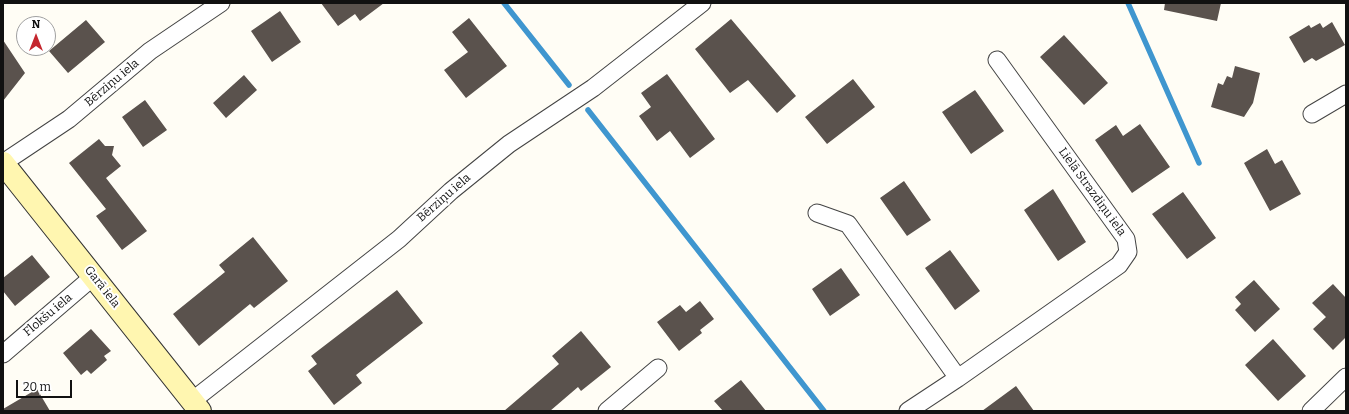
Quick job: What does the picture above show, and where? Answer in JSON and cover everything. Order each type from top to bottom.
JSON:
[{"type":"street","name":"Bērziņu iela","points":[[3,163],[69,119],[150,51],[221,3]]},
{"type":"street","name":"Bērziņu iela","points":[[196,406],[399,239],[451,191],[509,144],[593,88],[702,3]]},
{"type":"street","name":"Lielā Strazdiņu iela","points":[[908,411],[958,378],[1119,264],[1128,252],[1126,239],[996,60]]},
{"type":"street","points":[[1312,114],[1346,94]]},
{"type":"street","name":"Garā iela","points":[[3,163],[196,406]]},
{"type":"street","points":[[817,213],[848,224],[958,378]]},
{"type":"street","name":"Flokšu iela","points":[[3,354],[94,276]]},
{"type":"street","points":[[607,411],[658,368]]},
{"type":"street","points":[[1311,411],[1346,377]]},
{"type":"building","points":[[321,3],[384,3],[360,21],[355,14],[338,26]]},
{"type":"building","points":[[1165,3],[1221,3],[1217,21],[1164,10]]},
{"type":"building","points":[[280,11],[301,42],[272,62],[251,31]]},
{"type":"building","points":[[469,18],[507,66],[466,98],[444,70],[468,52],[452,32]]},
{"type":"building","points":[[731,19],[796,96],[777,113],[748,80],[730,93],[695,49]]},
{"type":"building","points":[[86,20],[105,42],[68,73],[53,56],[56,56],[56,45]]},
{"type":"building","points":[[1332,22],[1345,45],[1316,61],[1312,58],[1304,63],[1289,37],[1309,25],[1311,28],[1320,23],[1323,28]]},
{"type":"building","points":[[1064,35],[1108,83],[1084,105],[1040,57]]},
{"type":"building","points":[[3,40],[25,73],[3,101]]},
{"type":"building","points":[[1235,66],[1260,73],[1253,103],[1244,117],[1211,107],[1218,83],[1223,85],[1227,76],[1232,78]]},
{"type":"building","points":[[667,74],[715,139],[690,158],[670,131],[657,141],[639,116],[651,107],[641,93]]},
{"type":"building","points":[[244,75],[257,90],[226,118],[213,103]]},
{"type":"building","points":[[853,79],[875,107],[827,144],[805,117]]},
{"type":"building","points":[[975,90],[1004,131],[971,154],[942,112]]},
{"type":"building","points":[[145,100],[167,130],[143,147],[122,117]]},
{"type":"building","points":[[1140,124],[1170,167],[1132,193],[1095,140],[1116,125],[1123,136]]},
{"type":"building","points":[[99,139],[105,146],[114,146],[112,155],[121,166],[106,178],[147,231],[122,250],[96,216],[106,209],[69,163]]},
{"type":"building","points":[[1267,149],[1275,164],[1282,160],[1301,194],[1270,211],[1244,163]]},
{"type":"building","points":[[904,181],[931,220],[907,236],[880,198]]},
{"type":"building","points":[[1053,189],[1086,242],[1058,261],[1024,210]]},
{"type":"building","points":[[1183,192],[1216,238],[1187,259],[1152,214]]},
{"type":"building","points":[[253,237],[288,281],[254,308],[250,304],[199,346],[173,314],[225,272],[219,265]]},
{"type":"building","points":[[950,250],[980,291],[955,310],[925,268]]},
{"type":"building","points":[[32,255],[50,277],[15,306],[3,291],[3,278]]},
{"type":"building","points":[[841,268],[860,295],[830,316],[812,289]]},
{"type":"building","points":[[1254,280],[1280,309],[1255,332],[1235,310],[1241,304],[1235,297]]},
{"type":"building","points":[[1333,284],[1346,298],[1346,337],[1333,350],[1313,329],[1326,317],[1312,303]]},
{"type":"building","points":[[397,290],[423,323],[356,375],[362,383],[334,405],[308,371],[317,364],[311,356]]},
{"type":"building","points":[[700,301],[714,319],[700,330],[702,333],[679,351],[657,322],[680,305],[686,312]]},
{"type":"building","points":[[91,329],[111,351],[104,356],[107,360],[91,374],[87,370],[81,375],[63,353]]},
{"type":"building","points":[[581,331],[611,367],[581,391],[578,387],[550,411],[504,411],[559,364],[552,356]]},
{"type":"building","points":[[1273,339],[1306,376],[1278,401],[1245,365]]},
{"type":"building","points":[[741,380],[766,411],[723,411],[714,401]]},
{"type":"building","points":[[1016,386],[1034,411],[982,411]]},
{"type":"building","points":[[37,389],[50,411],[3,411],[3,409]]},
{"type":"waterway","points":[[504,3],[569,85]]},
{"type":"waterway","points":[[1128,3],[1199,163]]},
{"type":"waterway","points":[[588,110],[824,411]]}]
